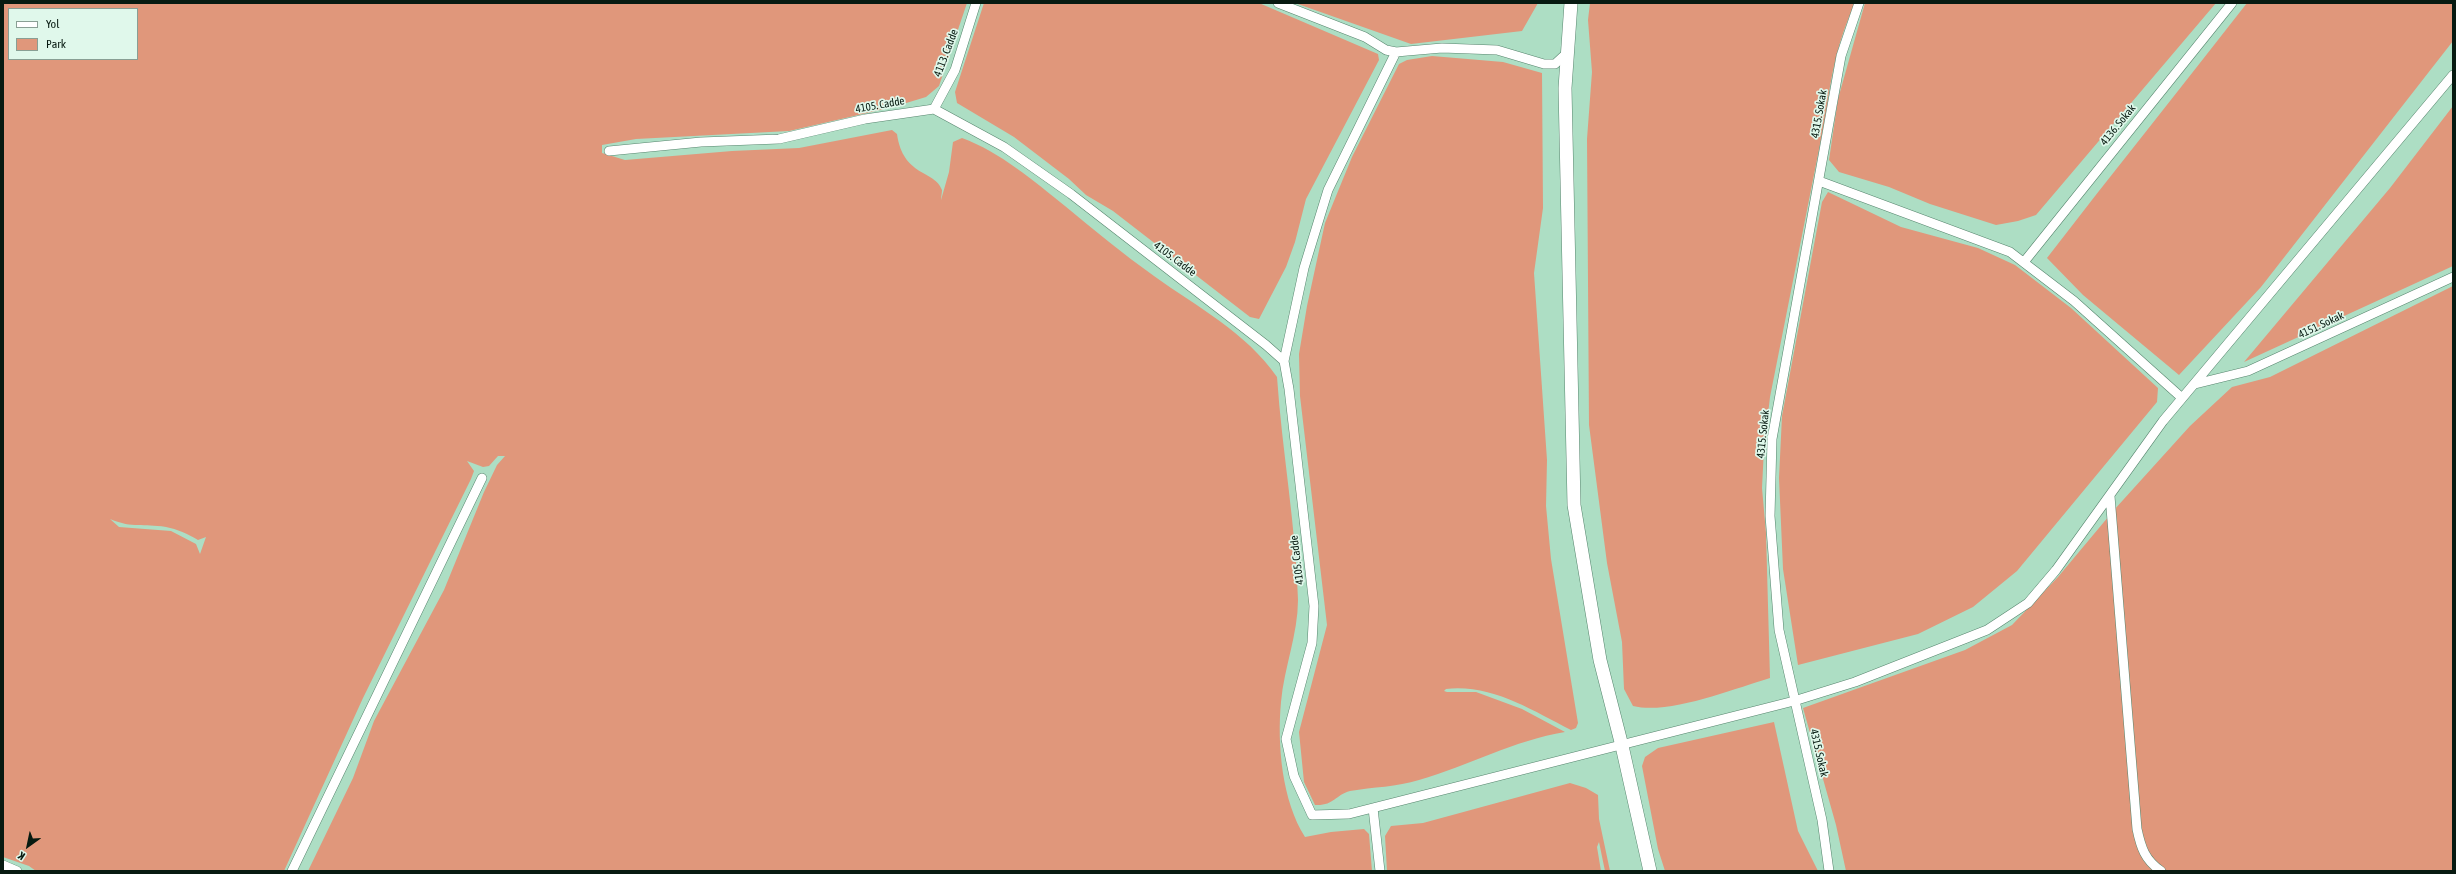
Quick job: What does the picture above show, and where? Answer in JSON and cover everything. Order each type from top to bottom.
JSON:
[{"type":"street","name":"4113. Cadde","points":[[934,109],[955,70],[976,3]]},
{"type":"street","points":[[1278,3],[1365,37],[1386,50],[1396,52],[1442,48],[1497,50],[1544,64],[1555,64],[1568,52]]},
{"type":"street","points":[[1570,3],[1565,88],[1574,505],[1600,660],[1622,746],[1650,871]]},
{"type":"street","name":"4315. Sokak","points":[[1829,871],[1822,820],[1778,630],[1770,516],[1772,438],[1841,56],[1860,3]]},
{"type":"street","name":"4136. Sokak","points":[[2024,262],[2232,3]]},
{"type":"street","points":[[1284,361],[1304,268],[1328,190],[1396,52]]},
{"type":"street","points":[[1380,871],[1373,808],[1622,746],[1794,701],[1855,682],[1987,630],[2028,603],[2056,570],[2182,398],[2453,75]]},
{"type":"street","name":"4105. Cadde","points":[[609,151],[701,142],[780,139],[865,119],[934,109],[1004,147],[1071,194],[1243,326],[1284,361],[1289,389],[1314,606],[1312,643],[1286,739],[1294,776],[1312,815],[1349,814],[1373,808]]},
{"type":"street","points":[[1819,181],[2010,252],[2074,301],[2182,398]]},
{"type":"street","name":"4151. Sokak","points":[[2195,384],[2248,371],[2453,276]]},
{"type":"street","points":[[292,871],[482,478]]},
{"type":"street","points":[[2110,496],[2137,829],[2142,852],[2151,864],[2161,871]]},
{"type":"street","points":[[3,865],[17,871]]},
{"type":"green space","points":[[3,3],[967,3],[939,86],[926,97],[893,107],[789,131],[636,139],[602,145],[602,153],[625,160],[732,151],[799,148],[892,130],[897,134],[900,148],[906,158],[919,171],[933,179],[938,184],[942,190],[941,200],[949,172],[953,142],[962,138],[990,151],[1016,168],[1131,259],[1236,333],[1265,361],[1277,377],[1295,544],[1298,600],[1296,626],[1281,702],[1281,754],[1286,790],[1297,823],[1305,837],[1331,832],[1364,829],[1369,834],[1372,871],[308,871],[353,778],[374,721],[444,590],[484,492],[497,465],[505,456],[498,456],[489,466],[483,467],[467,461],[474,471],[471,479],[363,698],[284,871],[36,871],[29,866],[3,857]],"holes":[[[110,519],[132,525],[170,528],[198,540],[206,537],[200,554],[196,544],[171,531],[119,527]]]},
{"type":"green space","points":[[984,3],[1259,3],[1378,54],[1379,60],[1306,199],[1295,242],[1286,267],[1259,319],[1250,317],[1113,211],[1086,195],[1069,179],[1014,137],[957,103],[955,92]]},
{"type":"green space","points":[[1295,3],[1538,3],[1522,31],[1411,44]]},
{"type":"green space","points":[[1590,3],[1855,3],[1844,30],[1833,71],[1826,114],[1770,397],[1764,448],[1762,488],[1766,533],[1770,678],[1701,700],[1664,707],[1648,708],[1633,706],[1624,689],[1622,642],[1607,563],[1589,425],[1587,139],[1592,72],[1588,20]]},
{"type":"green space","points":[[1865,3],[2216,3],[2036,215],[2018,221],[1996,225],[1930,204],[1889,187],[1839,172],[1829,160],[1838,99]]},
{"type":"green space","points":[[2247,3],[2453,3],[2453,41],[2261,287],[2179,375],[2083,295],[2047,258]]},
{"type":"green space","points":[[1432,56],[1503,62],[1542,73],[1543,208],[1534,273],[1547,460],[1546,506],[1551,559],[1578,723],[1576,728],[1571,730],[1511,700],[1479,690],[1446,689],[1444,691],[1447,692],[1476,692],[1522,709],[1565,732],[1528,741],[1419,780],[1394,786],[1350,791],[1326,804],[1315,805],[1304,782],[1299,732],[1327,625],[1300,396],[1299,354],[1307,306],[1325,223],[1352,157],[1399,64],[1407,60]]},
{"type":"green space","points":[[2453,106],[2453,266],[2244,362],[2390,188]]},
{"type":"green space","points":[[1828,192],[1901,227],[1978,248],[2015,265],[2071,308],[2158,388],[2157,402],[2017,571],[1973,607],[1918,634],[1798,665],[1783,569],[1779,478],[1782,416],[1822,202]]},
{"type":"green space","points":[[2453,286],[2453,871],[1846,871],[1836,825],[1803,708],[1965,650],[2012,625],[2058,577],[2114,510],[2190,426],[2232,387],[2270,377]]},
{"type":"green space","points":[[1774,722],[1798,831],[1818,871],[1665,871],[1658,849],[1642,766],[1645,757],[1658,748]]},
{"type":"green space","points":[[1570,783],[1586,788],[1598,795],[1599,819],[1610,871],[1605,871],[1599,842],[1597,847],[1601,871],[1387,871],[1385,836],[1391,826],[1423,823]]}]
